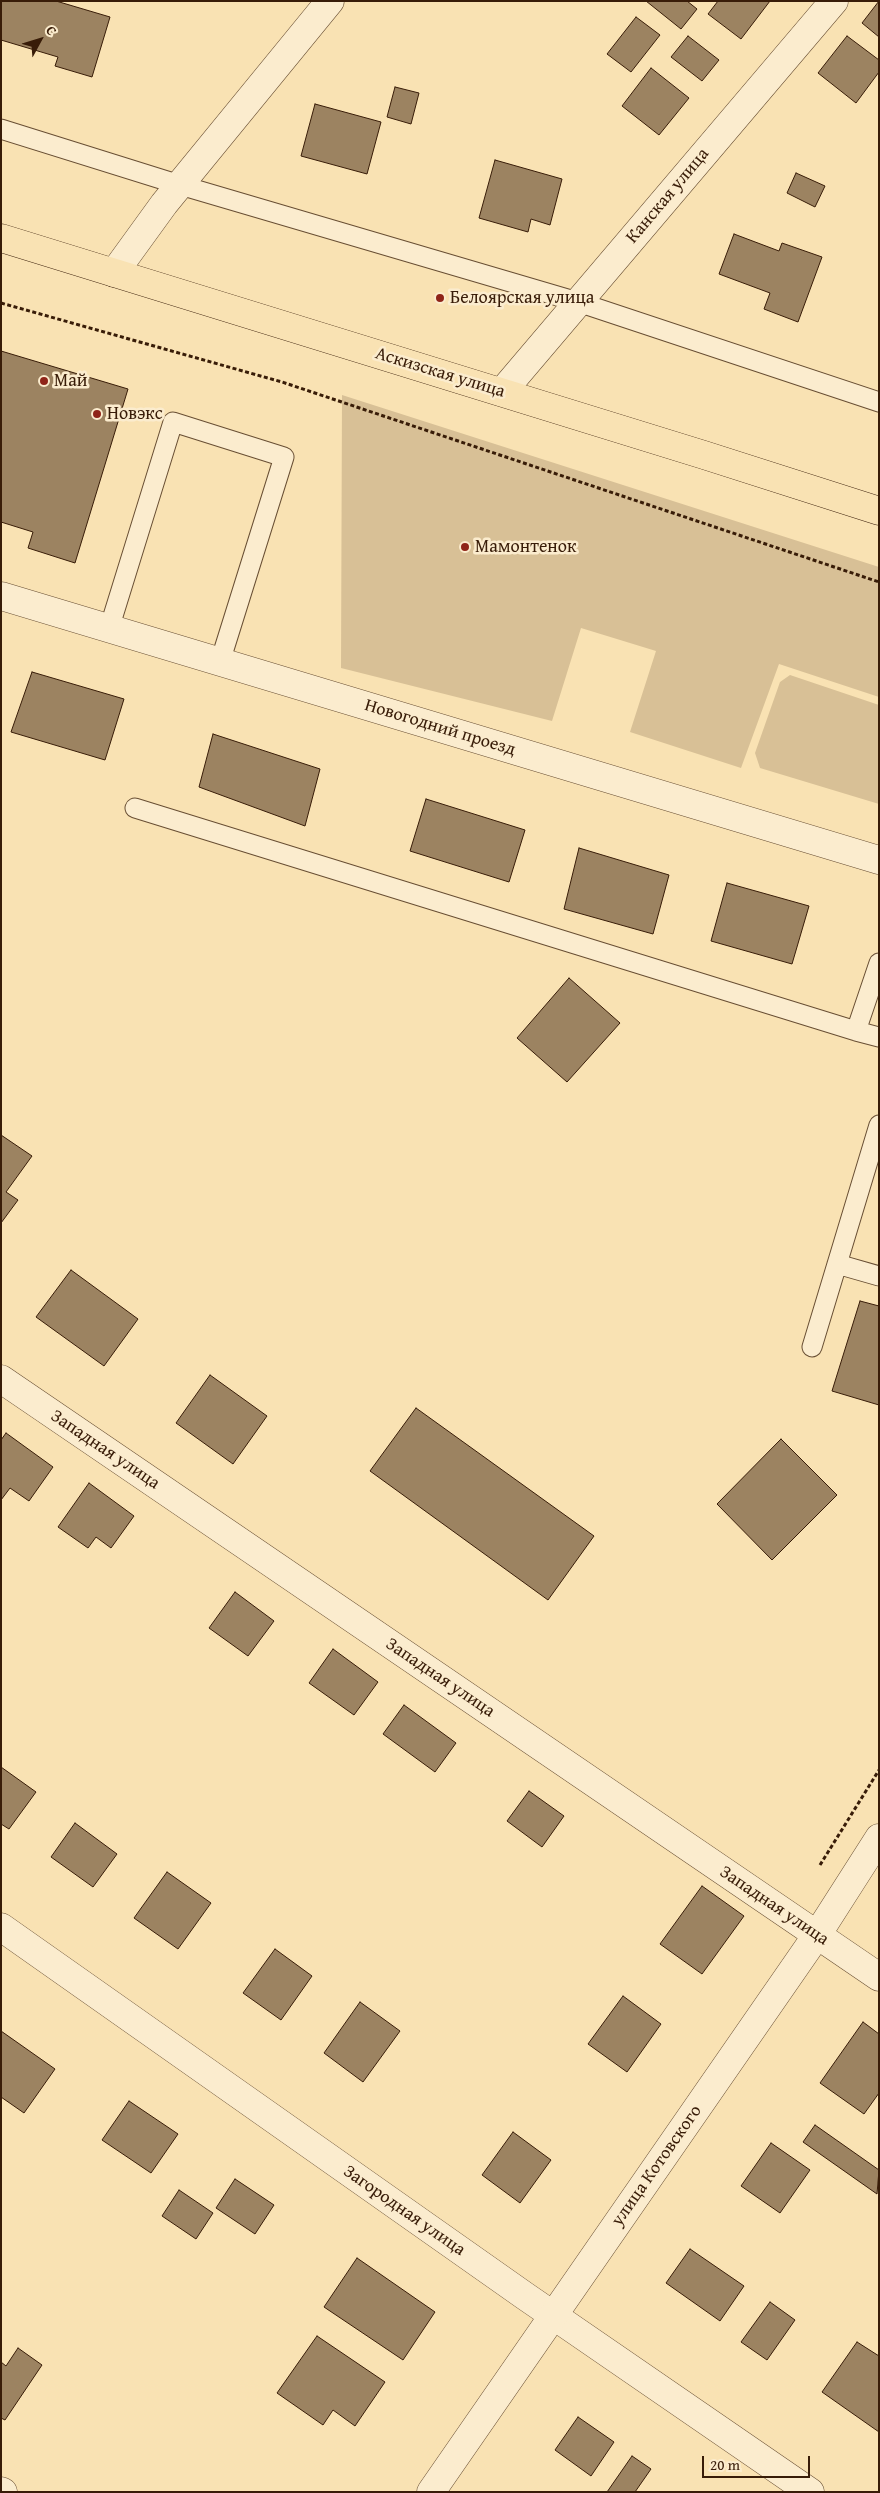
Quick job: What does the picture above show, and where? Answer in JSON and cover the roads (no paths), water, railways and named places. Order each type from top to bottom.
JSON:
[{"type":"main road","name":"Аскизская улица","points":[[1,238],[502,392],[879,511]]},
{"type":"street","points":[[114,274],[180,185],[330,1]]},
{"type":"street","name":"Канская улица","points":[[502,392],[834,1]]},
{"type":"street","name":"Новогодний проезд","points":[[1,596],[879,860]]},
{"type":"street","name":"Западная улица","points":[[1,1379],[879,1977]]},
{"type":"street","name":"улица Котовского","points":[[431,2492],[817,1935],[879,1838]]},
{"type":"street","name":"Загородная улица","points":[[1,1927],[553,2316],[810,2492]]},
{"type":"lane","points":[[1,129],[180,185],[578,302],[879,402]]},
{"type":"lane","points":[[109,629],[173,422],[284,457],[220,662]]},
{"type":"lane","points":[[135,808],[879,1037]]},
{"type":"lane","points":[[856,1031],[879,963]]},
{"type":"lane","points":[[812,1347],[879,1125]]},
{"type":"lane","points":[[837,1264],[879,1276]]},
{"type":"place","name":"Белоярская улица","points":[[440,298]]},
{"type":"place","name":"Май","points":[[44,381]]},
{"type":"place","name":"Новэкс","points":[[97,414]]},
{"type":"place","name":"Мамонтенок","points":[[465,547]]}]
